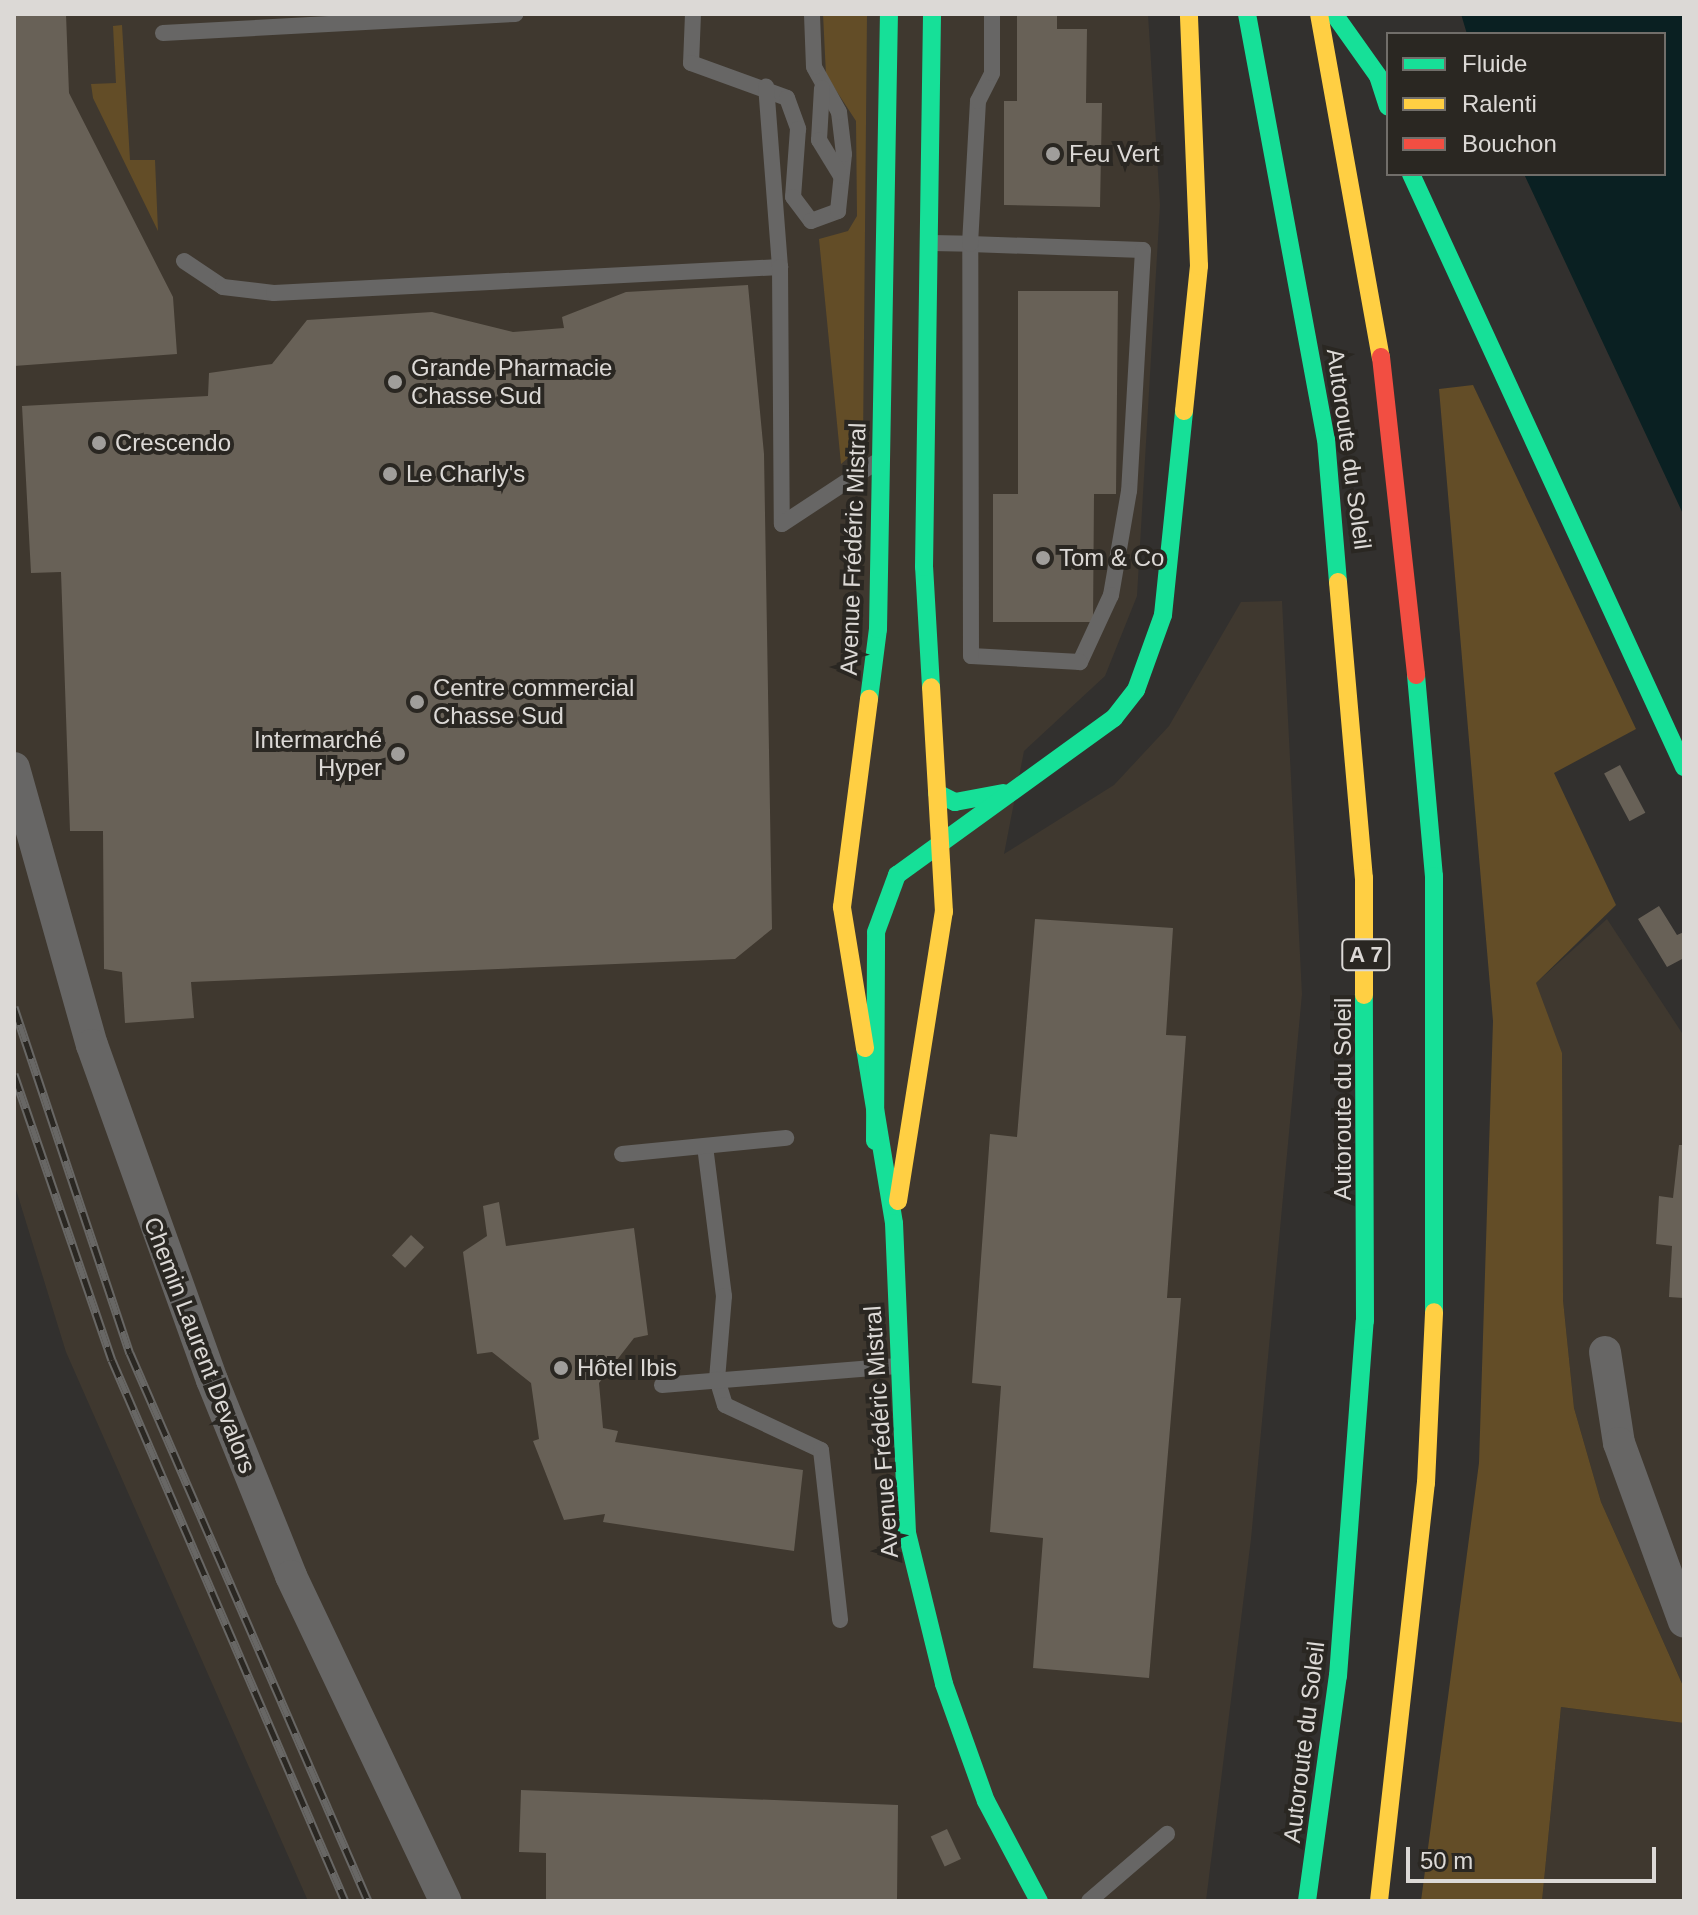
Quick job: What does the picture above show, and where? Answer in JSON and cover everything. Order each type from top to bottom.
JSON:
[{"type":"main road","name":"Avenue Frédéric Mistral","points":[[889,14],[908,204],[931,243],[907,268],[880,460],[873,686],[842,907],[875,1141],[894,1223]]},
{"type":"main road","name":"Avenue Frédéric Mistral","points":[[932,14],[908,204],[907,268],[937,793],[944,837],[944,912],[894,1223],[897,1366],[907,1533],[924,1613],[986,1801],[1039,1901]]},
{"type":"main road","points":[[875,1141],[876,932],[897,875],[944,837],[1017,789],[1114,718],[1136,690],[1163,615],[1199,266],[1189,14]]},
{"type":"main road","name":"Autoroute du Soleil","points":[[1247,14],[1326,439],[1364,878],[1365,1321],[1338,1676],[1307,1901]]},
{"type":"main road","name":"Autoroute du Soleil","points":[[1319,14],[1394,431],[1434,876],[1439,1192],[1428,1451],[1379,1901]]},
{"type":"main road","points":[[1334,14],[1378,76],[1386,100]]},
{"type":"main road","points":[[1412,176],[1684,767]]},
{"type":"main road","points":[[937,793],[976,802],[1017,789]]},
{"type":"main road","points":[[876,932],[897,907],[918,903],[944,912]]},
{"type":"street","name":"Chemin Laurent Devalors","points":[[14,768],[92,1045],[212,1380],[291,1576],[445,1901]]},
{"type":"street","points":[[1605,1352],[1619,1443],[1684,1622]]},
{"type":"lane","points":[[163,33],[515,14]]},
{"type":"lane","points":[[693,14],[691,63],[736,85],[766,87],[787,98],[794,111],[793,197],[802,217],[823,221],[838,211],[841,176],[839,112],[822,88]]},
{"type":"lane","points":[[812,14],[822,88],[819,140],[841,176]]},
{"type":"lane","points":[[931,243],[970,244],[1143,250],[1129,491],[1111,595],[1080,662],[971,656],[970,244],[978,101],[992,73],[992,14]]},
{"type":"lane","points":[[766,87],[780,267],[782,524],[880,460]]},
{"type":"lane","points":[[184,261],[223,287],[274,293],[780,267]]},
{"type":"lane","points":[[622,1154],[786,1138]]},
{"type":"lane","points":[[705,1146],[724,1296],[717,1379],[725,1405],[821,1450],[840,1620]]},
{"type":"lane","points":[[662,1385],[897,1366]]},
{"type":"lane","points":[[1089,1901],[1167,1834]]},
{"type":"shaded area","points":[[14,14],[1148,14],[1160,205],[1137,596],[1105,676],[1024,751],[1004,854],[1114,785],[1169,726],[1241,602],[1282,601],[1302,994],[1251,1539],[1206,1901],[308,1901],[66,1352],[14,1183]]},
{"type":"shaded area","points":[[823,14],[867,14],[863,445],[841,464],[819,239],[848,231],[857,216],[856,121],[826,75]]},
{"type":"shaded area","points":[[122,25],[130,160],[155,160],[158,231],[93,98],[91,84],[116,83],[113,26]]},
{"type":"shaded area","points":[[1473,385],[1636,729],[1554,773],[1616,905],[1536,983],[1562,1053],[1563,1300],[1574,1408],[1601,1502],[1684,1688],[1684,1723],[1561,1707],[1542,1901],[1421,1901],[1479,1463],[1493,1021],[1439,389]]},
{"type":"shaded area","points":[[1607,919],[1684,1036],[1684,1688],[1601,1502],[1574,1408],[1563,1300],[1536,983]]},
{"type":"shaded area","points":[[1561,1707],[1684,1723],[1684,1901],[1542,1901]]},
{"type":"water","points":[[1461,14],[1684,14],[1684,516],[1525,176],[1666,176],[1666,32],[1466,32]]},
{"type":"building","points":[[14,14],[66,14],[69,93],[173,297],[177,354],[14,366]]},
{"type":"building","name":"Feu Vert","points":[[1017,14],[1057,14],[1057,29],[1087,29],[1086,103],[1102,103],[1100,207],[1004,205],[1004,101],[1017,101]]},
{"type":"building","name":"Centre commercial Chasse Sud","points":[[748,285],[764,454],[772,929],[735,959],[191,982],[194,1018],[125,1023],[122,972],[104,969],[103,831],[70,831],[61,572],[31,573],[22,406],[208,396],[209,373],[272,364],[307,320],[432,312],[513,332],[564,328],[562,317],[626,292]]},
{"type":"building","points":[[1018,291],[1118,291],[1116,494],[1094,494],[1093,622],[993,622],[993,494],[1018,494]]},
{"type":"building","points":[[1620,765],[1645,813],[1629,821],[1604,773]]},
{"type":"building","points":[[1659,906],[1677,935],[1684,932],[1684,958],[1667,967],[1638,919]]},
{"type":"building","points":[[1035,919],[1173,928],[1166,1035],[1186,1036],[1167,1298],[1181,1298],[1149,1678],[1033,1668],[1043,1538],[990,1532],[1001,1386],[972,1383],[990,1134],[1017,1137]]},
{"type":"building","points":[[1679,1145],[1684,1145],[1684,1298],[1669,1297],[1672,1246],[1656,1244],[1659,1196],[1673,1198]]},
{"type":"building","name":"Hôtel Ibis","points":[[499,1202],[506,1246],[634,1228],[648,1335],[634,1338],[599,1383],[603,1428],[618,1431],[615,1442],[803,1470],[794,1551],[603,1522],[605,1514],[564,1520],[533,1441],[539,1439],[531,1383],[492,1352],[477,1354],[463,1252],[487,1236],[483,1206]]},
{"type":"building","points":[[411,1235],[424,1247],[405,1268],[392,1255]]},
{"type":"building","points":[[521,1790],[898,1805],[897,1901],[546,1901],[546,1853],[519,1852]]},
{"type":"building","points":[[947,1829],[961,1859],[945,1867],[931,1837]]},
{"type":"railway","points":[[14,1007],[130,1353],[368,1901]]},
{"type":"railway","points":[[14,1074],[112,1360],[345,1901]]},
{"type":"traffic: fast","points":[[869,699],[878,629],[889,14]]},
{"type":"traffic: fast","points":[[931,687],[924,567],[932,14]]},
{"type":"traffic: fast","points":[[1247,14],[1326,439],[1338,582]]},
{"type":"traffic: fast","points":[[1334,14],[1378,76],[1386,100]]},
{"type":"traffic: fast","points":[[1412,176],[1684,767]]},
{"type":"traffic: fast","points":[[875,1141],[876,932],[897,875],[1114,718],[1136,690],[1163,615],[1184,411]]},
{"type":"traffic: fast","points":[[1416,675],[1434,876],[1434,1312]]},
{"type":"traffic: fast","points":[[937,793],[955,802],[1003,793]]},
{"type":"traffic: fast","points":[[1307,1901],[1338,1676],[1365,1321],[1364,995]]},
{"type":"traffic: fast","points":[[865,1048],[894,1223],[907,1533],[944,1684],[986,1801],[1039,1901]]},
{"type":"traffic: slow","points":[[1184,411],[1199,266],[1189,14]]},
{"type":"traffic: slow","points":[[1319,14],[1381,357]]},
{"type":"traffic: slow","points":[[1338,582],[1364,878],[1364,995]]},
{"type":"traffic: slow","points":[[898,1201],[944,912],[931,687]]},
{"type":"traffic: slow","points":[[865,1048],[842,907],[869,699]]},
{"type":"traffic: slow","points":[[1379,1901],[1426,1483],[1434,1312]]},
{"type":"traffic: jam","points":[[1381,357],[1416,675]]},
{"type":"place","name":"Feu Vert","points":[[1053,154]]},
{"type":"place","name":"Grande Pharmacie Chasse Sud","points":[[395,382]]},
{"type":"place","name":"Crescendo","points":[[99,443]]},
{"type":"place","name":"Le Charly's","points":[[390,474]]},
{"type":"place","name":"Tom & Co","points":[[1043,558]]},
{"type":"place","name":"Centre commercial Chasse Sud","points":[[417,702]]},
{"type":"place","name":"Intermarché Hyper","points":[[398,754]]},
{"type":"place","name":"Hôtel Ibis","points":[[561,1368]]}]
